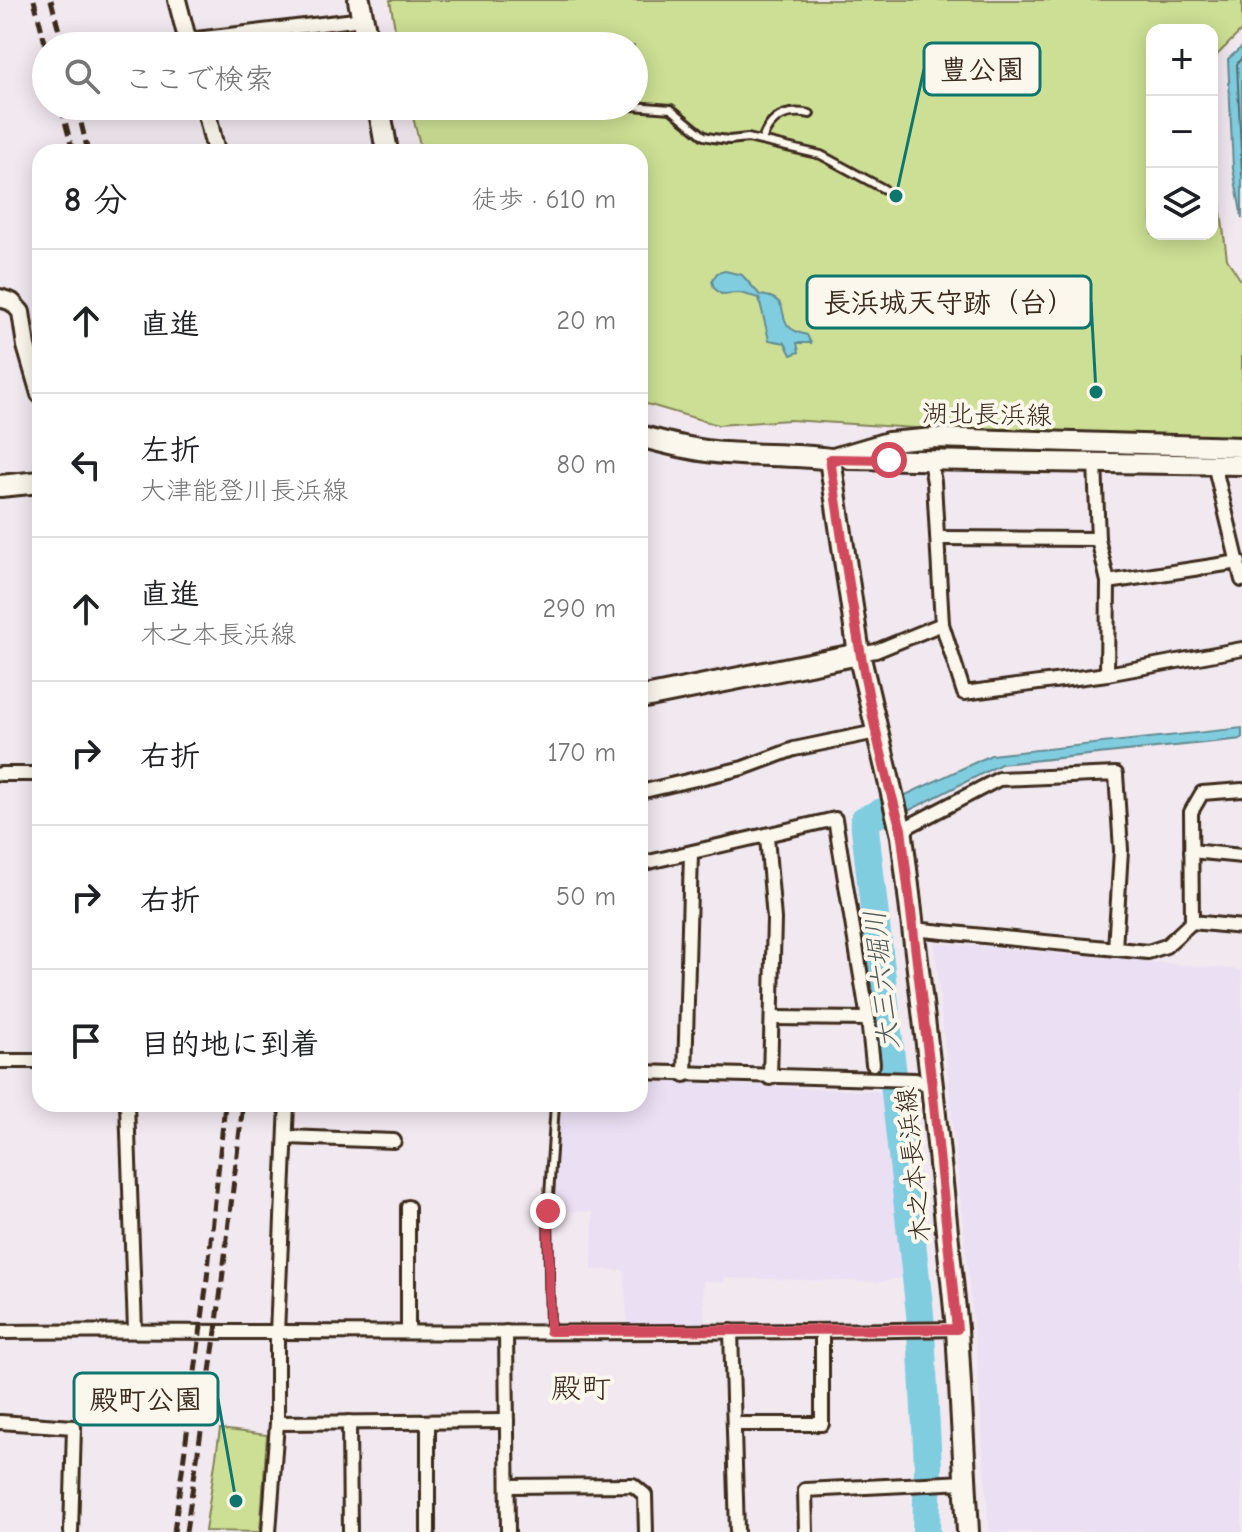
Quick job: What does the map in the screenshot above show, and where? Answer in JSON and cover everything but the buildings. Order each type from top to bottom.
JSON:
[{"type":"main road","points":[[361,10],[365,32]]},
{"type":"main road","points":[[381,120],[386,144]]},
{"type":"main road","points":[[648,438],[687,449],[793,454],[830,459]]},
{"type":"main road","name":"湖北長浜線","points":[[830,459],[888,442],[935,438],[1242,447]]},
{"type":"main road","name":"湖北長浜線","points":[[830,459],[1242,465]]},
{"type":"main road","name":"木之本長浜線","points":[[830,459],[859,654],[902,833],[957,1329],[968,1532]]},
{"type":"main road","points":[[0,486],[32,483]]},
{"type":"main road","points":[[648,696],[859,654]]},
{"type":"street","points":[[177,0],[185,32]]},
{"type":"street","points":[[246,32],[361,10]]},
{"type":"street","points":[[208,120],[213,144]]},
{"type":"street","points":[[0,298],[12,302],[21,312],[32,367]]},
{"type":"street","points":[[930,461],[942,624],[964,693],[1107,674],[1242,649]]},
{"type":"street","points":[[1095,462],[1098,539],[1108,582],[1107,674]]},
{"type":"street","points":[[1214,464],[1242,580]]},
{"type":"street","points":[[938,538],[1098,539]]},
{"type":"street","points":[[1108,582],[1239,562]]},
{"type":"street","points":[[859,654],[876,651],[942,624]]},
{"type":"street","points":[[648,790],[743,768],[794,749],[876,732]]},
{"type":"street","points":[[0,774],[32,774]]},
{"type":"street","points":[[902,833],[909,826],[999,779],[1116,774],[1121,850],[1115,949]]},
{"type":"street","points":[[914,935],[923,930],[1148,952],[1166,946],[1192,922],[1191,812],[1202,793],[1242,790]]},
{"type":"street","points":[[648,862],[835,819],[873,1064]]},
{"type":"street","points":[[767,837],[774,919],[770,1078]]},
{"type":"street","points":[[1191,851],[1242,856]]},
{"type":"street","points":[[685,1075],[691,853]]},
{"type":"street","points":[[1192,922],[1242,927]]},
{"type":"street","points":[[773,1018],[868,1019]]},
{"type":"street","points":[[0,1061],[32,1061]]},
{"type":"street","points":[[648,1073],[904,1080],[932,1086]]},
{"type":"street","points":[[127,1112],[135,1330]]},
{"type":"street","points":[[269,1532],[277,1423],[277,1333],[287,1112]]},
{"type":"street","points":[[286,1137],[394,1141]]},
{"type":"street","points":[[408,1207],[408,1332]]},
{"type":"street","points":[[0,1332],[957,1329]]},
{"type":"street","points":[[731,1331],[737,1532]]},
{"type":"street","points":[[734,1424],[822,1424],[822,1331]]},
{"type":"street","points":[[506,1332],[508,1532]]},
{"type":"street","points":[[277,1423],[507,1421]]},
{"type":"street","points":[[0,1422],[74,1427],[71,1532]]},
{"type":"street","points":[[349,1422],[350,1532]]},
{"type":"street","points":[[428,1422],[428,1532]]},
{"type":"street","points":[[806,1532],[805,1490],[966,1482]]},
{"type":"street","points":[[508,1486],[633,1485],[645,1495],[646,1532]]},
{"type":"lane","points":[[648,107],[671,109],[704,136],[762,140],[821,155],[884,189]]},
{"type":"lane","points":[[762,140],[766,128],[785,113],[797,111],[810,114]]},
{"type":"lane","points":[[550,1331],[548,1211],[554,1112]]},
{"type":"shaded area","points":[[934,942],[1242,970],[1242,1532],[989,1532],[977,1360]]},
{"type":"shaded area","points":[[648,1080],[884,1092],[903,1278],[880,1282],[724,1278],[724,1282],[703,1281],[705,1323],[627,1323],[624,1270],[592,1270],[593,1212],[550,1210],[557,1112],[648,1112]]},
{"type":"green space","points":[[390,0],[1242,0],[1242,30],[1218,54],[1218,24],[1146,24],[1146,240],[1218,240],[1218,188],[1227,259],[1242,282],[1242,434],[1234,440],[977,432],[790,420],[718,425],[648,404],[648,144],[420,144],[414,120],[648,120],[648,32],[396,32]]},
{"type":"green space","points":[[220,1429],[267,1435],[260,1532],[205,1531]]},
{"type":"water","points":[[1242,47],[1242,218],[1233,169],[1228,59]]},
{"type":"water","points":[[725,271],[742,275],[760,295],[778,302],[790,327],[807,335],[811,343],[797,343],[799,352],[791,355],[785,343],[769,340],[759,298],[740,293],[721,294],[714,288],[712,281],[717,273]]},
{"type":"water","points":[[1242,728],[1242,739],[1001,764],[878,826],[874,834],[858,840],[854,819],[991,755]]},
{"type":"waterway","name":"大三六堀川","points":[[882,812],[864,820],[920,1313],[928,1466],[926,1532]]},
{"type":"railway","points":[[34,0],[42,32]]},
{"type":"railway","points":[[51,0],[59,32]]},
{"type":"railway","points":[[65,120],[71,144]]},
{"type":"railway","points":[[80,120],[86,144]]},
{"type":"railway","points":[[174,1532],[206,1288],[224,1112]]},
{"type":"railway","points":[[186,1532],[216,1331],[242,1112]]},
{"type":"place","name":"豊公園","points":[[896,196]]},
{"type":"place","name":"長浜城天守跡（台）","points":[[1096,392]]},
{"type":"place","name":"殿町公園","points":[[236,1501]]},
{"type":"district","name":"殿町","points":[[581,1388]]},
{"type":"route","points":[[548,1211],[550,1331],[957,1329],[901,829],[859,654],[830,459],[889,460]]}]
